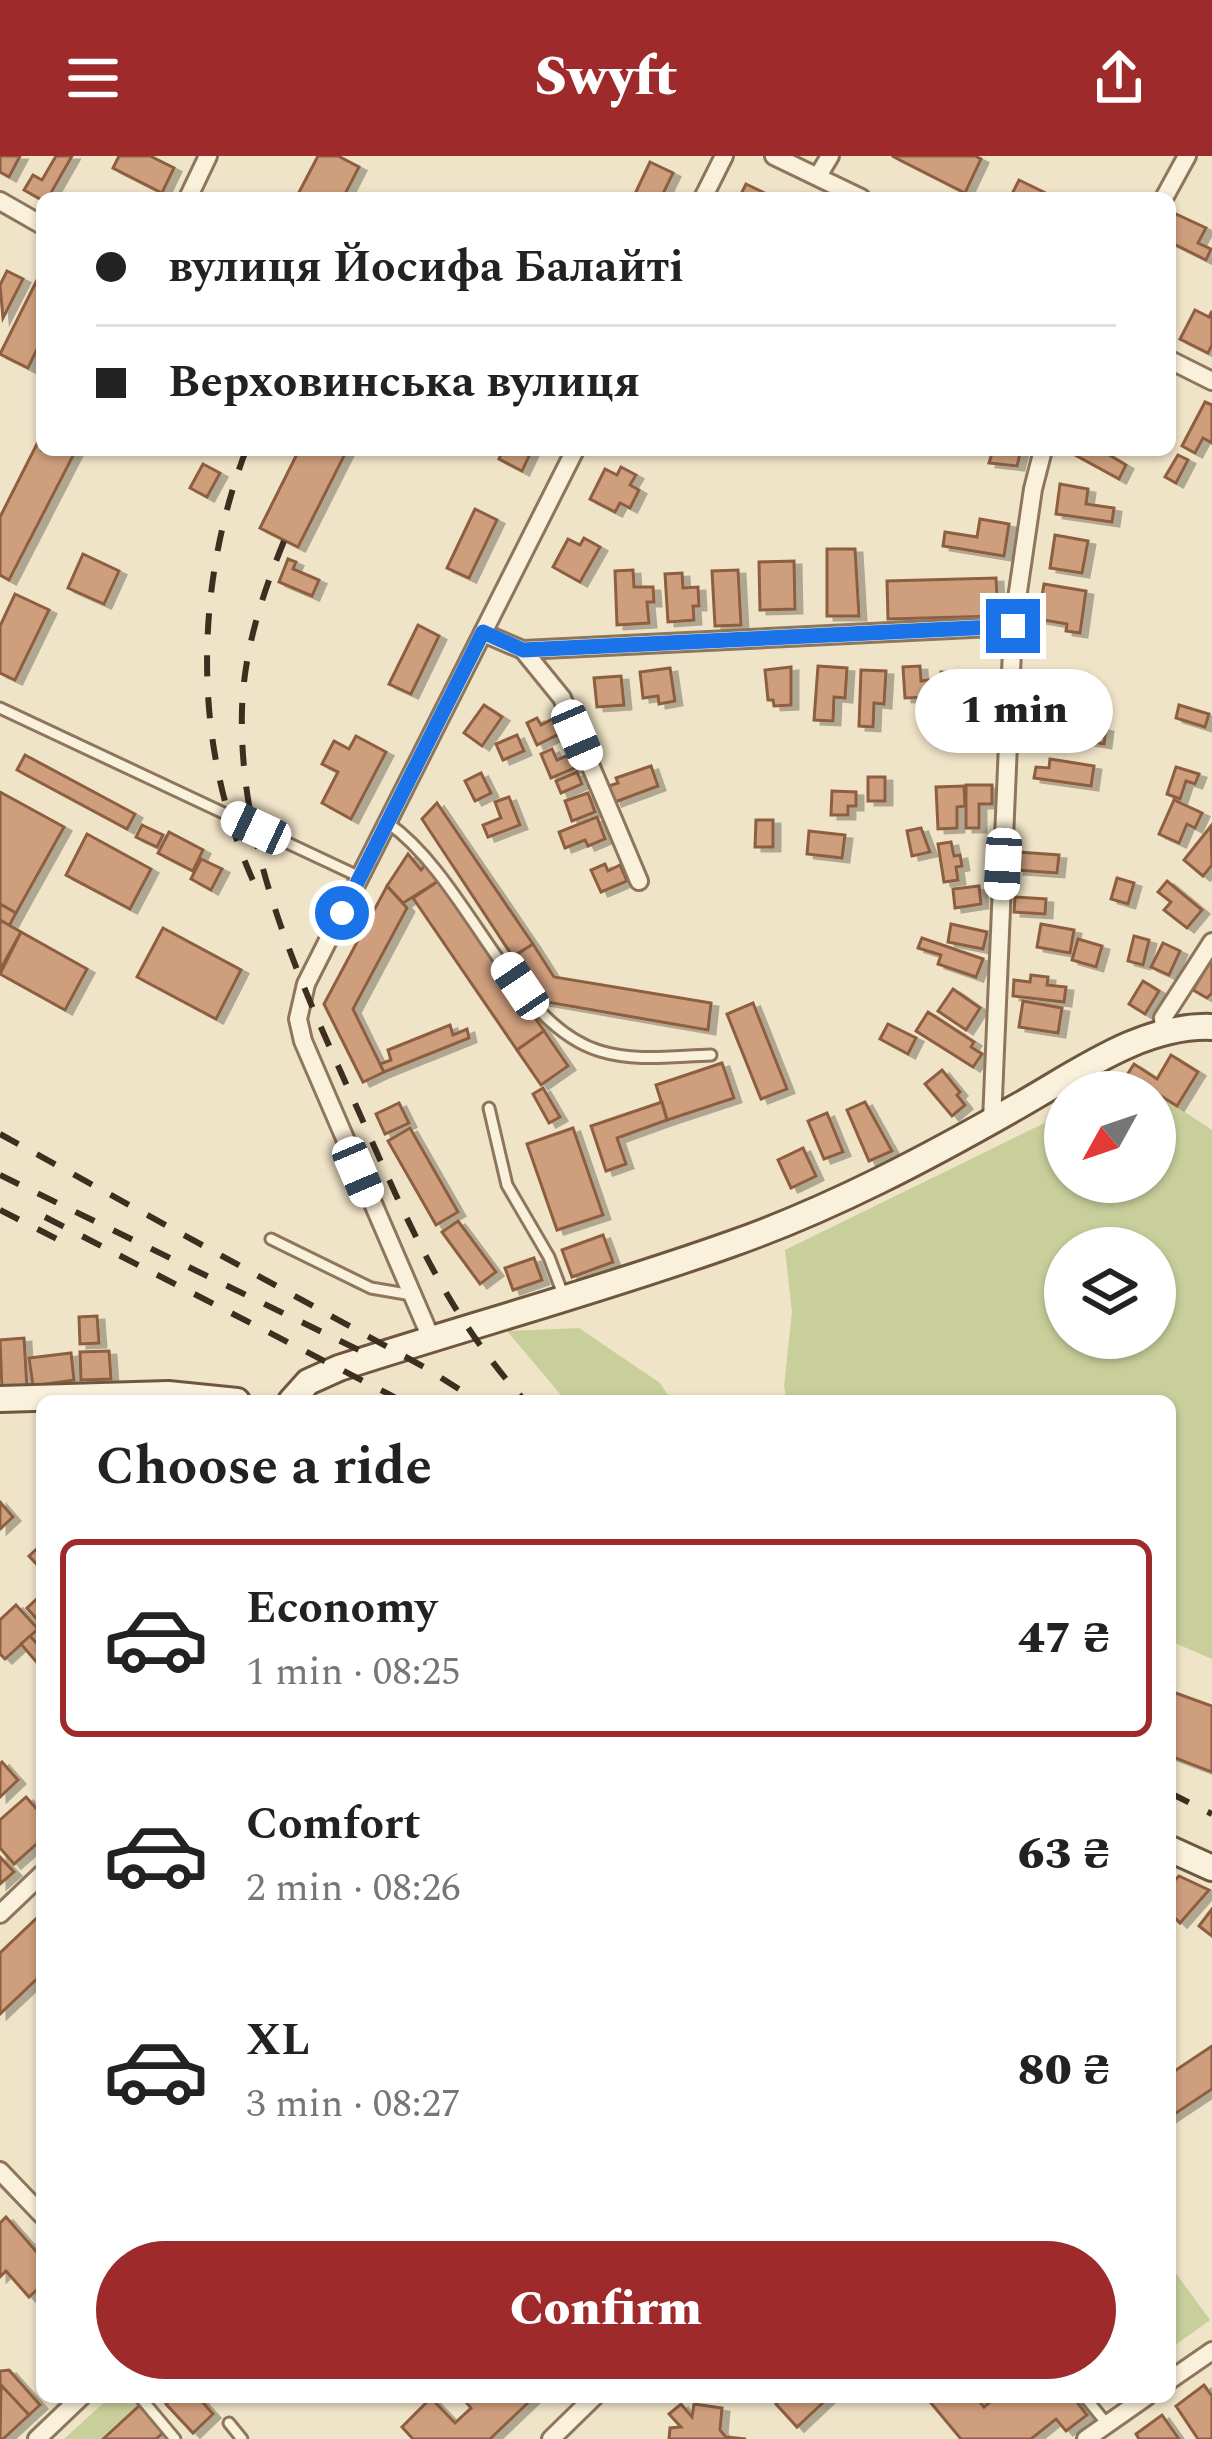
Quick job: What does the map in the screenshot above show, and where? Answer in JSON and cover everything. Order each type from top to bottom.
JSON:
[{"type":"street","points":[[191,192],[208,156]]},
{"type":"street","points":[[706,192],[724,156]]},
{"type":"street","points":[[774,156],[849,192]]},
{"type":"street","points":[[818,176],[830,156]]},
{"type":"street","points":[[1167,192],[1187,156]]},
{"type":"street","points":[[0,201],[36,222]]},
{"type":"street","points":[[1176,363],[1212,381]]},
{"type":"street","points":[[431,1338],[321,1089],[298,1019],[306,984],[572,456]]},
{"type":"street","points":[[992,1121],[1013,626],[1042,456]]},
{"type":"street","points":[[523,650],[1013,626]]},
{"type":"street","points":[[483,632],[523,650],[562,698],[639,881]]},
{"type":"street","points":[[1163,1032],[1163,1018],[1212,942]]},
{"type":"street","points":[[296,1395],[320,1375],[734,1243],[876,1183],[1095,1063],[1163,1032],[1212,1027]]},
{"type":"street","points":[[134,1395],[178,1395]]},
{"type":"street","points":[[0,1399],[36,1398]]},
{"type":"street","points":[[1176,1852],[1212,1868]]},
{"type":"street","points":[[0,1914],[36,1880]]},
{"type":"street","points":[[1,2173],[36,2209]]},
{"type":"street","points":[[1176,2376],[1212,2351]]},
{"type":"street","points":[[37,2439],[75,2403]]},
{"type":"street","points":[[551,2439],[588,2403]]},
{"type":"street","points":[[1086,2439],[1137,2403]]},
{"type":"lane","points":[[0,708],[360,877]]},
{"type":"lane","points":[[388,824],[412,841],[440,873],[537,1011],[562,1033],[597,1051],[628,1057],[711,1055]]},
{"type":"lane","points":[[489,1108],[507,1185],[549,1257],[564,1298]]},
{"type":"lane","points":[[271,1239],[371,1288],[412,1295]]},
{"type":"lane","points":[[145,2403],[175,2439]]},
{"type":"lane","points":[[1090,2403],[1107,2424]]},
{"type":"lane","points":[[229,2423],[242,2439]]},
{"type":"green space","points":[[1176,1106],[1212,1130],[1212,1659],[1176,1644],[1176,1395],[786,1395],[792,1312],[785,1250],[1044,1123],[1044,1203],[1176,1203]]},
{"type":"green space","points":[[579,1328],[660,1383],[668,1395],[561,1395],[507,1331]]},
{"type":"green space","points":[[1176,2273],[1210,2320],[1176,2345]]},
{"type":"green space","points":[[103,2403],[139,2404],[100,2439],[64,2439]]},
{"type":"building","points":[[0,156],[20,156],[9,177],[0,172]]},
{"type":"building","points":[[56,156],[72,156],[51,192],[36,192],[36,197],[24,190],[33,175],[42,180]]},
{"type":"building","points":[[119,156],[150,156],[174,168],[160,192],[113,168]]},
{"type":"building","points":[[318,156],[338,156],[359,167],[346,192],[299,192]]},
{"type":"building","points":[[892,156],[981,159],[963,192]]},
{"type":"building","points":[[650,162],[673,173],[664,192],[636,192]]},
{"type":"building","points":[[1019,180],[1044,192],[1013,192]]},
{"type":"building","points":[[1176,214],[1206,228],[1198,243],[1211,249],[1206,260],[1176,245]]},
{"type":"building","points":[[7,271],[23,279],[3,318],[0,285]]},
{"type":"building","points":[[36,282],[36,351],[28,368],[0,354]]},
{"type":"building","points":[[1195,310],[1209,317],[1212,311],[1208,353],[1180,339]]},
{"type":"building","points":[[1205,402],[1212,405],[1212,443],[1203,438],[1195,453],[1182,446]]},
{"type":"building","points":[[36,446],[36,456],[73,456],[9,580],[0,575],[0,517]]},
{"type":"building","points":[[1178,455],[1188,460],[1176,483],[1165,477]]},
{"type":"building","points":[[296,456],[344,456],[298,547],[260,528]]},
{"type":"building","points":[[500,456],[529,456],[522,471]]},
{"type":"building","points":[[991,456],[1020,456],[1017,466],[989,463]]},
{"type":"building","points":[[1077,456],[1111,456],[1126,465],[1119,479]]},
{"type":"building","points":[[203,464],[220,473],[207,497],[190,488]]},
{"type":"building","points":[[621,467],[636,475],[630,485],[639,490],[630,508],[620,503],[615,512],[590,499],[605,469],[617,475]]},
{"type":"building","points":[[1060,484],[1088,489],[1086,504],[1114,508],[1112,522],[1056,514]]},
{"type":"building","points":[[475,509],[497,520],[469,578],[447,568]]},
{"type":"building","points":[[980,519],[1009,524],[1004,556],[943,546],[945,532],[977,537]]},
{"type":"building","points":[[1055,535],[1088,541],[1082,573],[1050,568]]},
{"type":"building","points":[[584,538],[600,547],[580,582],[553,567],[568,539],[580,545]]},
{"type":"building","points":[[827,549],[855,549],[859,616],[827,616]]},
{"type":"building","points":[[83,554],[119,571],[104,604],[68,588]]},
{"type":"building","points":[[288,559],[296,562],[293,569],[319,580],[312,596],[279,582]]},
{"type":"building","points":[[794,561],[795,609],[760,610],[759,562]]},
{"type":"building","points":[[633,570],[634,587],[653,587],[654,602],[647,602],[649,623],[617,625],[615,571]]},
{"type":"building","points":[[738,570],[741,625],[715,626],[712,571]]},
{"type":"building","points":[[682,573],[683,588],[698,587],[699,606],[693,606],[694,620],[668,622],[665,574]]},
{"type":"building","points":[[996,578],[998,616],[888,619],[887,581]]},
{"type":"building","points":[[1044,584],[1086,591],[1080,633],[1066,631],[1067,624],[1038,619]]},
{"type":"building","points":[[15,594],[49,610],[15,680],[0,673],[0,626]]},
{"type":"building","points":[[418,625],[439,636],[411,694],[389,684]]},
{"type":"building","points":[[818,666],[847,668],[845,698],[834,697],[833,721],[814,720]]},
{"type":"building","points":[[920,666],[921,681],[928,680],[929,697],[905,698],[903,667]]},
{"type":"building","points":[[791,667],[791,705],[774,706],[768,700],[765,670]]},
{"type":"building","points":[[670,668],[675,701],[659,704],[658,696],[643,698],[640,672]]},
{"type":"building","points":[[861,670],[886,671],[884,704],[874,703],[873,727],[859,726]]},
{"type":"building","points":[[941,672],[994,676],[992,693],[940,689]]},
{"type":"building","points":[[621,676],[624,705],[597,707],[594,678]]},
{"type":"building","points":[[484,705],[502,717],[482,746],[464,733]]},
{"type":"building","points":[[1179,705],[1209,714],[1205,727],[1176,718]]},
{"type":"building","points":[[1057,711],[1085,715],[1084,724],[1106,728],[1104,744],[1028,731],[1031,712],[1056,716]]},
{"type":"building","points":[[971,715],[991,722],[989,734],[941,730],[942,717],[971,720]]},
{"type":"building","points":[[556,717],[563,732],[537,745],[527,723],[537,718],[541,725]]},
{"type":"building","points":[[517,735],[524,751],[503,760],[496,744]]},
{"type":"building","points":[[356,736],[386,752],[351,819],[322,803],[338,772],[322,764],[334,741],[349,749]]},
{"type":"building","points":[[552,749],[557,760],[571,754],[577,767],[551,778],[541,754]]},
{"type":"building","points":[[25,755],[135,814],[127,829],[17,770]]},
{"type":"building","points":[[1050,759],[1094,766],[1091,786],[1034,778],[1036,767],[1049,768]]},
{"type":"building","points":[[651,766],[658,786],[615,802],[609,786],[618,783],[616,778]]},
{"type":"building","points":[[1176,767],[1199,774],[1195,784],[1186,781],[1180,799],[1167,794]]},
{"type":"building","points":[[577,772],[582,784],[561,793],[556,781]]},
{"type":"building","points":[[481,773],[491,793],[475,801],[465,781]]},
{"type":"building","points":[[868,777],[885,777],[885,801],[868,801]]},
{"type":"building","points":[[966,785],[992,785],[992,804],[979,804],[979,828],[966,828]]},
{"type":"building","points":[[964,786],[965,806],[957,807],[957,828],[938,829],[936,787]]},
{"type":"building","points":[[832,791],[856,792],[856,806],[848,806],[848,815],[831,815]]},
{"type":"building","points":[[0,792],[64,827],[16,913],[0,904]]},
{"type":"building","points":[[588,793],[595,812],[572,821],[565,801]]},
{"type":"building","points":[[509,797],[520,825],[488,837],[483,825],[501,818],[495,802]]},
{"type":"building","points":[[1174,800],[1202,813],[1195,828],[1187,824],[1179,843],[1159,834]]},
{"type":"building","points":[[437,803],[533,944],[513,957],[422,819]]},
{"type":"building","points":[[597,817],[605,839],[565,848],[559,832]]},
{"type":"building","points":[[756,820],[773,820],[773,847],[755,847]]},
{"type":"building","points":[[142,825],[163,835],[157,847],[136,837]]},
{"type":"building","points":[[1211,826],[1212,865],[1203,876],[1184,860]]},
{"type":"building","points":[[921,828],[930,852],[912,856],[907,831]]},
{"type":"building","points":[[809,831],[845,835],[842,858],[807,854]]},
{"type":"building","points":[[169,832],[203,850],[193,871],[158,853]]},
{"type":"building","points":[[87,834],[151,869],[130,909],[66,875]]},
{"type":"building","points":[[951,842],[962,866],[956,867],[958,880],[944,882],[938,844]]},
{"type":"building","points":[[1018,852],[1059,855],[1057,873],[1017,870]]},
{"type":"building","points":[[408,854],[421,870],[426,864],[440,880],[403,903],[387,886]]},
{"type":"building","points":[[201,859],[222,869],[211,890],[191,879]]},
{"type":"building","points":[[605,864],[608,871],[620,865],[627,881],[601,892],[591,870]]},
{"type":"building","points":[[1117,878],[1134,883],[1128,904],[1111,899]]},
{"type":"building","points":[[440,880],[544,1031],[517,1050],[413,898]]},
{"type":"building","points":[[1167,881],[1202,910],[1187,928],[1164,910],[1171,902],[1158,892]]},
{"type":"building","points":[[387,886],[407,908],[353,1009],[384,1072],[363,1082],[324,1004]]},
{"type":"building","points":[[979,886],[981,904],[955,908],[953,889]]},
{"type":"building","points":[[1015,897],[1046,899],[1045,914],[1014,912]]},
{"type":"building","points":[[0,904],[16,913],[9,926],[0,920]]},
{"type":"building","points":[[0,920],[21,932],[0,970]]},
{"type":"building","points":[[951,924],[987,932],[983,949],[948,942]]},
{"type":"building","points":[[1041,924],[1074,930],[1070,953],[1037,947]]},
{"type":"building","points":[[163,928],[241,970],[216,1019],[137,977]]},
{"type":"building","points":[[21,932],[87,969],[65,1010],[0,974]]},
{"type":"building","points":[[1134,936],[1149,940],[1143,965],[1128,961]]},
{"type":"building","points":[[922,938],[983,959],[976,977],[938,964],[941,955],[918,948]]},
{"type":"building","points":[[1078,939],[1102,946],[1096,967],[1072,960]]},
{"type":"building","points":[[1163,943],[1180,951],[1169,975],[1151,967]]},
{"type":"building","points":[[533,944],[554,977],[711,1003],[708,1030],[541,1001],[513,957]]},
{"type":"building","points":[[1212,959],[1212,993],[1207,998],[1193,990]]},
{"type":"building","points":[[1031,975],[1048,977],[1047,985],[1066,987],[1064,1002],[1013,996],[1014,980],[1030,982]]},
{"type":"building","points":[[1143,981],[1159,991],[1145,1014],[1129,1004]]},
{"type":"building","points":[[953,989],[980,1008],[966,1030],[938,1011]]},
{"type":"building","points":[[1023,1001],[1062,1008],[1058,1033],[1019,1027]]},
{"type":"building","points":[[753,1003],[787,1089],[761,1099],[727,1014]]},
{"type":"building","points":[[928,1012],[974,1042],[971,1047],[982,1054],[973,1067],[916,1031]]},
{"type":"building","points":[[888,1024],[916,1038],[908,1054],[880,1039]]},
{"type":"building","points":[[450,1025],[453,1035],[467,1029],[469,1038],[384,1072],[380,1064],[391,1060],[388,1050]]},
{"type":"building","points":[[544,1031],[568,1066],[541,1085],[517,1050]]},
{"type":"building","points":[[1171,1055],[1198,1072],[1177,1106],[1176,1071],[1162,1071]]},
{"type":"building","points":[[722,1063],[734,1098],[667,1120],[656,1085]]},
{"type":"building","points":[[942,1070],[965,1105],[952,1116],[925,1084]]},
{"type":"building","points":[[543,1088],[560,1117],[549,1123],[533,1094]]},
{"type":"building","points":[[662,1102],[667,1120],[617,1138],[626,1164],[606,1171],[591,1126]]},
{"type":"building","points":[[865,1102],[892,1151],[869,1161],[847,1110]]},
{"type":"building","points":[[399,1103],[409,1123],[385,1134],[376,1114]]},
{"type":"building","points":[[827,1113],[843,1152],[824,1159],[808,1121]]},
{"type":"building","points":[[410,1128],[458,1212],[436,1225],[388,1141]]},
{"type":"building","points":[[573,1128],[603,1215],[557,1230],[527,1144]]},
{"type":"building","points":[[803,1148],[816,1176],[791,1188],[778,1160]]},
{"type":"building","points":[[458,1221],[496,1272],[480,1284],[442,1232]]},
{"type":"building","points":[[603,1235],[613,1262],[572,1277],[562,1250]]},
{"type":"building","points":[[534,1258],[542,1280],[513,1290],[505,1268]]},
{"type":"building","points":[[97,1316],[99,1343],[80,1344],[79,1317]]},
{"type":"building","points":[[24,1338],[27,1389],[2,1390],[0,1340]]},
{"type":"building","points":[[109,1351],[111,1379],[81,1380],[80,1352]]},
{"type":"building","points":[[71,1353],[74,1380],[33,1386],[29,1358]]},
{"type":"building","points":[[0,1502],[13,1517],[0,1529]]},
{"type":"building","points":[[16,1605],[36,1627],[5,1659],[0,1654],[0,1620]]},
{"type":"building","points":[[30,1636],[36,1642],[36,1662],[21,1644]]},
{"type":"building","points":[[1176,1693],[1212,1706],[1212,1772],[1176,1758]]},
{"type":"building","points":[[0,1764],[18,1780],[0,1797]]},
{"type":"building","points":[[26,1797],[36,1808],[36,1844],[14,1864],[0,1848],[0,1820]]},
{"type":"building","points":[[0,1857],[14,1872],[0,1884]]},
{"type":"building","points":[[1179,1876],[1209,1890],[1180,1923],[1176,1919]]},
{"type":"building","points":[[1212,1909],[1212,1936],[1199,1926]]},
{"type":"building","points":[[36,1919],[36,1980],[0,2014],[0,1953]]},
{"type":"building","points":[[1212,2046],[1212,2089],[1176,2113],[1176,2070]]},
{"type":"building","points":[[6,2217],[36,2251],[36,2291],[29,2297],[6,2271],[0,2277],[0,2223]]},
{"type":"building","points":[[9,2370],[40,2405],[29,2415],[0,2386],[0,2371]]},
{"type":"building","points":[[1,2385],[29,2415],[3,2439],[0,2439]]},
{"type":"building","points":[[1204,2385],[1212,2396],[1212,2439],[1198,2439],[1176,2406]]},
{"type":"building","points":[[203,2403],[213,2414],[193,2433],[166,2404]]},
{"type":"building","points":[[426,2403],[436,2403],[455,2423],[471,2408],[467,2403],[528,2403],[490,2439],[413,2439],[402,2427]]},
{"type":"building","points":[[777,2403],[823,2403],[797,2427]]},
{"type":"building","points":[[931,2403],[981,2403],[984,2407],[989,2403],[1078,2403],[1087,2415],[1066,2431],[1056,2419],[1031,2439],[961,2439]]},
{"type":"building","points":[[681,2404],[692,2417],[694,2404],[722,2408],[720,2430],[726,2437],[746,2439],[669,2439],[670,2428],[681,2427],[669,2414]]},
{"type":"building","points":[[140,2405],[165,2431],[156,2439],[103,2439]]},
{"type":"building","points":[[1162,2415],[1179,2439],[1139,2439],[1136,2434]]},
{"type":"railway","points":[[244,456],[216,558],[207,670],[220,781],[256,887]]},
{"type":"railway","points":[[284,541],[256,623],[243,687],[243,762],[262,865],[315,1014],[411,1226],[471,1333],[520,1395]]},
{"type":"railway","points":[[0,1134],[468,1395]]},
{"type":"railway","points":[[0,1175],[367,1354]]},
{"type":"railway","points":[[0,1210],[59,1240]]},
{"type":"railway","points":[[45,1217],[390,1395]]},
{"type":"railway","points":[[1176,1796],[1212,1814]]},
{"type":"route","points":[[342,913],[483,632],[523,650],[1013,626]]}]
